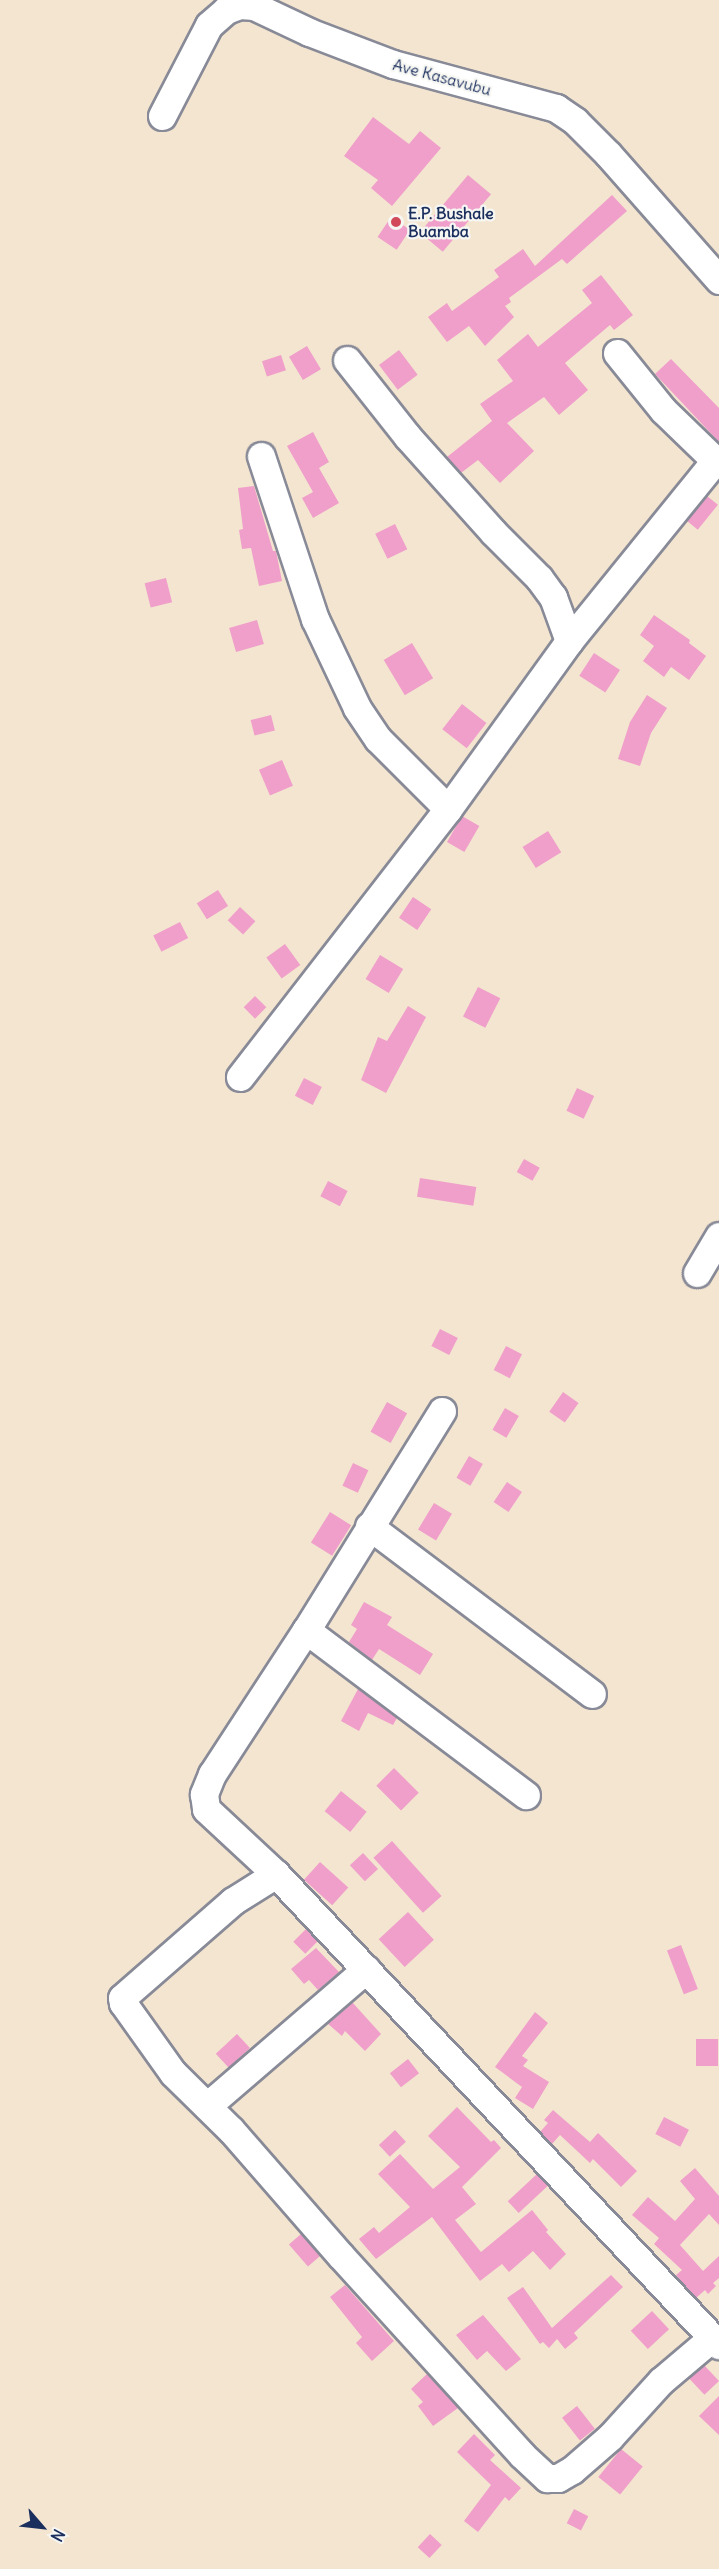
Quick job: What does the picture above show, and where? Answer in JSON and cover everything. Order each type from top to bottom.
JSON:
[{"type":"street","name":"Ave Kasavubu","points":[[162,116],[209,25],[226,10],[240,5],[254,6],[309,32],[393,64],[556,108],[575,122],[622,170],[719,280]]},
{"type":"street","points":[[240,1077],[448,809],[568,641],[717,462],[663,410],[616,353]]},
{"type":"street","points":[[347,360],[407,436],[493,532],[539,578],[553,597],[568,641]]},
{"type":"street","points":[[261,456],[315,619],[357,708],[378,739],[448,809]]},
{"type":"street","points":[[697,1273],[719,1236]]},
{"type":"street","points":[[276,1874],[233,1901],[122,1998],[131,2017],[173,2073],[207,2106],[385,2306],[522,2455],[547,2478],[558,2478],[572,2470],[610,2437],[661,2381],[716,2341],[276,1874],[206,1809],[204,1794],[212,1774],[306,1630],[442,1411]]},
{"type":"street","points":[[369,1526],[592,1694]]},
{"type":"street","points":[[306,1630],[526,1795]]},
{"type":"street","points":[[207,2106],[366,1969]]},
{"type":"building","points":[[373,117],[409,144],[420,131],[441,148],[392,206],[371,188],[378,180],[344,156]]},
{"type":"building","points":[[468,175],[491,194],[443,252],[420,232]]},
{"type":"building","points":[[612,195],[627,211],[567,264],[562,259],[509,298],[511,302],[505,306],[514,317],[485,346],[469,326],[447,342],[428,317],[447,303],[452,311],[499,277],[494,270],[523,249],[535,266]]},
{"type":"building","points":[[391,217],[410,230],[397,250],[378,237]]},
{"type":"building","points":[[601,275],[633,315],[614,330],[610,325],[565,363],[588,390],[559,415],[544,397],[507,423],[534,451],[500,483],[478,460],[461,473],[447,457],[492,421],[480,404],[513,381],[497,360],[528,334],[538,347],[592,303],[582,290]]},
{"type":"building","points":[[307,346],[321,369],[303,380],[289,357]]},
{"type":"building","points":[[399,350],[418,375],[398,390],[379,365]]},
{"type":"building","points":[[281,355],[286,370],[267,376],[262,361]]},
{"type":"building","points":[[671,359],[719,408],[719,442],[655,374]]},
{"type":"building","points":[[313,432],[329,462],[319,468],[339,503],[313,518],[302,498],[313,492],[287,446]]},
{"type":"building","points":[[254,486],[273,551],[276,551],[282,581],[259,586],[251,548],[242,549],[239,530],[243,529],[238,488]]},
{"type":"building","points":[[707,496],[718,505],[698,530],[687,521]]},
{"type":"building","points":[[395,524],[407,549],[388,559],[375,534]]},
{"type":"building","points":[[166,578],[172,602],[151,608],[145,583]]},
{"type":"building","points":[[654,615],[690,640],[689,643],[706,656],[689,680],[671,667],[664,677],[643,661],[654,646],[640,635]]},
{"type":"building","points":[[257,620],[264,644],[236,652],[229,628]]},
{"type":"building","points":[[412,643],[433,678],[405,695],[384,660]]},
{"type":"building","points":[[594,653],[620,670],[605,693],[579,676]]},
{"type":"building","points":[[647,695],[667,708],[651,733],[640,766],[618,759],[630,722]]},
{"type":"building","points":[[462,704],[486,723],[467,748],[442,729]]},
{"type":"building","points":[[271,715],[275,731],[254,736],[251,720]]},
{"type":"building","points":[[282,760],[293,786],[270,796],[259,770]]},
{"type":"building","points":[[462,816],[479,826],[464,852],[447,842]]},
{"type":"building","points":[[548,831],[561,852],[536,868],[523,847]]},
{"type":"building","points":[[218,890],[228,906],[207,919],[197,903]]},
{"type":"building","points":[[413,897],[431,909],[417,930],[399,918]]},
{"type":"building","points":[[240,907],[255,921],[243,934],[228,920]]},
{"type":"building","points":[[180,922],[188,938],[161,952],[153,936]]},
{"type":"building","points":[[285,944],[300,965],[282,979],[266,958]]},
{"type":"building","points":[[380,955],[403,969],[389,993],[366,979]]},
{"type":"building","points":[[478,987],[500,998],[485,1028],[463,1016]]},
{"type":"building","points":[[255,996],[266,1007],[255,1019],[244,1007]]},
{"type":"building","points":[[408,1006],[426,1017],[386,1093],[361,1080],[378,1037],[387,1041]]},
{"type":"building","points":[[304,1078],[322,1087],[313,1105],[295,1096]]},
{"type":"building","points":[[577,1088],[594,1096],[584,1119],[566,1111]]},
{"type":"building","points":[[524,1159],[540,1168],[532,1181],[517,1172]]},
{"type":"building","points":[[420,1178],[476,1187],[473,1206],[417,1197]]},
{"type":"building","points":[[328,1181],[348,1191],[340,1206],[320,1196]]},
{"type":"building","points":[[440,1329],[458,1338],[449,1355],[431,1346]]},
{"type":"building","points":[[506,1346],[522,1354],[510,1378],[494,1370]]},
{"type":"building","points":[[563,1392],[579,1403],[565,1423],[549,1412]]},
{"type":"building","points":[[387,1402],[407,1413],[391,1443],[371,1432]]},
{"type":"building","points":[[505,1408],[519,1416],[506,1438],[493,1430]]},
{"type":"building","points":[[469,1456],[483,1464],[470,1486],[457,1478]]},
{"type":"building","points":[[353,1463],[368,1470],[358,1493],[342,1486]]},
{"type":"building","points":[[507,1482],[522,1492],[509,1512],[494,1502]]},
{"type":"building","points":[[434,1503],[452,1514],[436,1540],[418,1530]]},
{"type":"building","points":[[330,1512],[351,1525],[332,1556],[311,1543]]},
{"type":"building","points":[[364,1602],[392,1617],[387,1625],[433,1654],[420,1675],[379,1649],[372,1660],[349,1642],[357,1629],[351,1625]]},
{"type":"building","points":[[358,1689],[397,1718],[393,1725],[368,1713],[359,1731],[341,1721]]},
{"type":"building","points":[[394,1768],[419,1793],[401,1810],[376,1786]]},
{"type":"building","points":[[341,1791],[367,1812],[350,1832],[325,1811]]},
{"type":"building","points":[[392,1841],[442,1896],[423,1913],[373,1858]]},
{"type":"building","points":[[363,1853],[378,1869],[365,1881],[350,1865]]},
{"type":"building","points":[[320,1862],[348,1887],[332,1905],[304,1880]]},
{"type":"building","points":[[408,1912],[434,1940],[405,1967],[379,1939]]},
{"type":"building","points":[[306,1929],[318,1941],[305,1954],[293,1942]]},
{"type":"building","points":[[681,1945],[698,1989],[684,1994],[667,1950]]},
{"type":"building","points":[[316,1948],[339,1972],[318,1990],[309,1980],[304,1984],[291,1969]]},
{"type":"building","points":[[352,2002],[381,2034],[365,2051],[345,2031],[342,2036],[327,2023]]},
{"type":"building","points":[[535,2012],[548,2023],[522,2056],[528,2060],[523,2066],[549,2082],[533,2109],[515,2098],[522,2087],[495,2067]]},
{"type":"building","points":[[237,2034],[250,2048],[229,2068],[216,2054]]},
{"type":"building","points":[[696,2039],[718,2039],[718,2066],[696,2066]]},
{"type":"building","points":[[408,2059],[419,2073],[401,2087],[390,2073]]},
{"type":"building","points":[[457,2107],[491,2142],[494,2140],[501,2148],[462,2187],[476,2204],[455,2220],[481,2252],[532,2210],[548,2230],[546,2232],[566,2254],[550,2270],[533,2251],[509,2272],[502,2264],[480,2281],[432,2217],[376,2259],[359,2239],[374,2227],[379,2233],[410,2207],[378,2174],[400,2154],[433,2189],[460,2167],[428,2136]]},
{"type":"building","points":[[553,2110],[590,2142],[598,2133],[637,2171],[621,2187],[593,2159],[590,2163],[560,2135],[552,2144],[540,2132],[548,2123],[544,2120]]},
{"type":"building","points":[[664,2117],[689,2130],[680,2147],[655,2134]]},
{"type":"building","points":[[395,2130],[406,2142],[390,2157],[379,2145]]},
{"type":"building","points":[[695,2168],[719,2196],[719,2225],[709,2214],[680,2245],[703,2271],[719,2256],[719,2278],[713,2283],[716,2286],[708,2294],[705,2290],[696,2298],[676,2275],[682,2270],[654,2244],[659,2238],[632,2215],[648,2197],[675,2221],[695,2199],[680,2181]]},
{"type":"building","points":[[537,2174],[548,2186],[519,2213],[508,2201]]},
{"type":"building","points":[[301,2234],[320,2256],[308,2266],[289,2244]]},
{"type":"building","points":[[611,2275],[623,2287],[574,2333],[578,2338],[565,2349],[557,2339],[549,2348],[543,2342],[540,2344],[507,2298],[523,2287],[552,2328]]},
{"type":"building","points":[[345,2285],[394,2341],[372,2361],[356,2343],[362,2337],[330,2297]]},
{"type":"building","points":[[652,2311],[669,2329],[648,2349],[631,2331]]},
{"type":"building","points":[[483,2315],[521,2359],[506,2371],[487,2351],[477,2360],[456,2335]]},
{"type":"building","points":[[704,2365],[719,2381],[704,2395],[689,2379]]},
{"type":"building","points":[[427,2374],[458,2408],[433,2426],[418,2406],[423,2402],[411,2389]]},
{"type":"building","points":[[719,2396],[719,2435],[699,2416]]},
{"type":"building","points":[[577,2406],[595,2429],[580,2441],[562,2418]]},
{"type":"building","points":[[474,2434],[495,2455],[490,2460],[521,2488],[509,2501],[505,2497],[478,2532],[464,2521],[491,2485],[457,2452]]},
{"type":"building","points":[[621,2449],[643,2467],[620,2495],[598,2477]]},
{"type":"building","points":[[574,2509],[588,2516],[581,2531],[567,2523]]},
{"type":"building","points":[[430,2534],[442,2545],[429,2558],[418,2547]]},
{"type":"place","name":"E.P. Bushale Buamba","points":[[396,222]]}]
